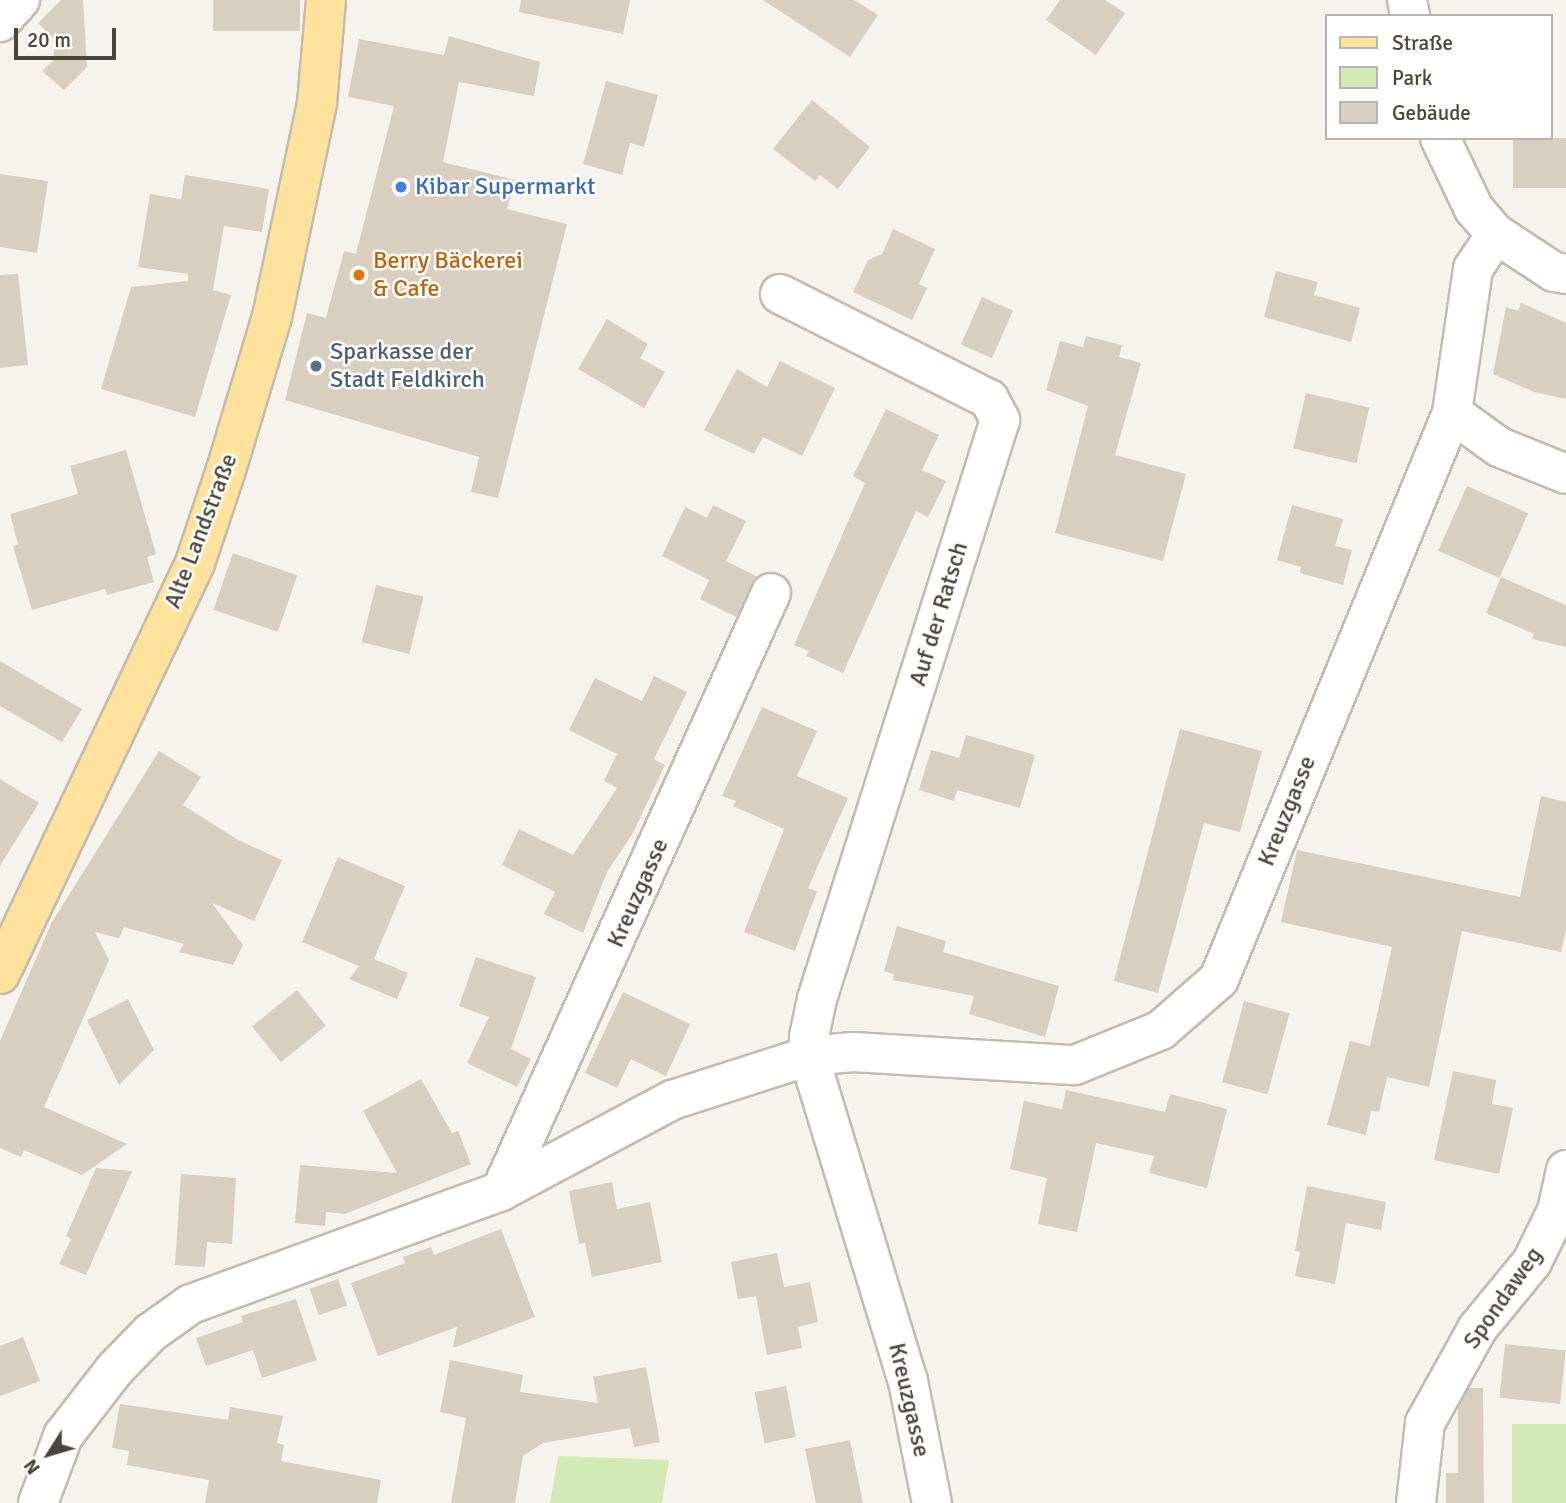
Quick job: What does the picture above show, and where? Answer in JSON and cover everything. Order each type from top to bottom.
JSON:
[{"type":"main road","name":"Alte Landstraße","points":[[0,974],[195,563],[272,317],[317,103],[326,0]]},
{"type":"street","points":[[0,22],[20,0]]},
{"type":"street","points":[[1441,140],[1474,209],[1496,234],[1553,272],[1566,275]]},
{"type":"street","name":"Kreuzgasse","points":[[38,1503],[63,1436],[107,1378],[150,1333],[191,1304],[501,1191],[672,1100],[809,1056],[853,1052],[1075,1065],[1161,1030],[1219,979],[1452,413],[1473,269],[1496,234]]},
{"type":"street","name":"Auf der Ratsch","points":[[780,294],[989,400],[1000,420],[817,999],[809,1056]]},
{"type":"street","points":[[1452,413],[1499,447],[1566,474]]},
{"type":"street","name":"Kreuzgasse","points":[[501,1191],[771,593]]},
{"type":"street","name":"Kreuzgasse","points":[[809,1056],[889,1315],[932,1503]]},
{"type":"street","name":"Spondaweg","points":[[1416,1503],[1425,1423],[1477,1329],[1532,1262],[1557,1211],[1566,1170]]},
{"type":"green space","points":[[1512,1424],[1566,1424],[1566,1503],[1512,1503]]},
{"type":"green space","points":[[558,1456],[669,1460],[662,1503],[550,1503]]},
{"type":"building","points":[[61,0],[83,0],[87,67],[64,90],[42,71],[54,59],[53,38],[38,23]]},
{"type":"building","points":[[213,0],[300,0],[300,31],[213,31]]},
{"type":"building","points":[[521,0],[630,0],[623,34],[519,12]]},
{"type":"building","points":[[763,0],[854,0],[878,15],[850,57]]},
{"type":"building","points":[[1060,0],[1105,0],[1125,13],[1096,55],[1046,20]]},
{"type":"building","points":[[449,36],[540,62],[534,96],[459,82],[443,162],[515,180],[507,209],[567,224],[498,498],[471,492],[479,457],[285,400],[307,313],[326,318],[344,251],[356,254],[394,106],[348,97],[359,39],[444,55]]},
{"type":"building","points":[[606,81],[658,95],[644,147],[630,143],[622,175],[583,164]]},
{"type":"building","points":[[812,100],[870,147],[838,189],[820,175],[815,181],[773,149]]},
{"type":"building","points":[[1566,138],[1566,188],[1513,188],[1513,140]]},
{"type":"building","points":[[0,174],[48,181],[37,253],[0,247]]},
{"type":"building","points":[[185,175],[269,189],[262,232],[224,226],[213,290],[231,295],[195,417],[101,389],[131,287],[188,281],[188,274],[138,267],[150,194],[181,199]]},
{"type":"building","points":[[893,229],[935,249],[919,284],[927,288],[912,320],[853,292],[868,260],[882,254]]},
{"type":"building","points":[[1276,271],[1318,282],[1314,295],[1360,308],[1351,342],[1264,317]]},
{"type":"building","points":[[18,274],[28,365],[0,368],[0,275]]},
{"type":"building","points":[[982,297],[1013,311],[992,358],[961,345]]},
{"type":"building","points":[[1521,303],[1566,323],[1566,399],[1534,392],[1493,374],[1506,307],[1518,311]]},
{"type":"building","points":[[607,319],[648,344],[640,358],[665,372],[644,408],[578,369]]},
{"type":"building","points":[[1086,336],[1122,345],[1119,357],[1141,363],[1115,455],[1186,474],[1163,561],[1055,533],[1088,406],[1046,390],[1060,341],[1083,347]]},
{"type":"building","points":[[780,361],[835,388],[802,456],[763,437],[754,454],[704,430],[737,369],[767,387]]},
{"type":"building","points":[[1306,393],[1369,408],[1357,463],[1293,449]]},
{"type":"building","points":[[886,409],[939,435],[922,470],[946,481],[928,517],[916,511],[843,673],[806,656],[809,651],[794,645],[865,483],[853,476]]},
{"type":"building","points":[[126,450],[156,554],[147,557],[154,582],[107,595],[105,589],[32,610],[13,546],[18,544],[10,514],[78,494],[70,466]]},
{"type":"building","points":[[1467,486],[1528,513],[1499,578],[1438,551]]},
{"type":"building","points":[[713,505],[746,521],[726,561],[756,576],[736,617],[700,599],[709,580],[662,556],[685,507],[707,518]]},
{"type":"building","points":[[1292,505],[1343,519],[1335,546],[1352,550],[1343,585],[1300,573],[1301,567],[1277,560]]},
{"type":"building","points":[[233,553],[297,575],[278,632],[213,610]]},
{"type":"building","points":[[1501,577],[1566,605],[1566,647],[1532,639],[1534,634],[1486,613]]},
{"type":"building","points":[[376,585],[424,597],[409,654],[362,642]]},
{"type":"building","points":[[0,661],[82,709],[62,742],[0,706]]},
{"type":"building","points":[[654,676],[687,692],[654,759],[665,765],[633,833],[607,872],[583,933],[544,914],[555,892],[502,865],[519,829],[573,855],[617,788],[604,781],[617,754],[569,730],[595,678],[642,701]]},
{"type":"building","points":[[762,707],[817,731],[797,776],[848,798],[808,888],[817,891],[795,951],[744,932],[784,829],[733,806],[736,801],[722,796]]},
{"type":"building","points":[[1180,729],[1262,751],[1240,832],[1204,823],[1158,993],[1114,981]]},
{"type":"building","points":[[966,735],[1035,755],[1020,808],[957,790],[954,801],[919,790],[931,750],[959,758]]},
{"type":"building","points":[[159,751],[201,777],[183,805],[238,840],[282,860],[254,921],[212,903],[243,945],[233,965],[179,952],[184,944],[124,927],[119,938],[95,932],[109,960],[44,1107],[127,1144],[82,1175],[24,1150],[21,1157],[0,1148],[0,1041],[52,922]]},
{"type":"building","points":[[0,779],[39,803],[0,866]]},
{"type":"building","points":[[1541,796],[1566,802],[1566,930],[1561,952],[1462,931],[1429,1087],[1387,1077],[1379,1112],[1371,1111],[1366,1135],[1327,1125],[1350,1041],[1370,1046],[1392,947],[1281,922],[1297,850],[1520,897]]},
{"type":"building","points":[[338,857],[405,886],[374,959],[408,973],[397,999],[349,979],[359,966],[302,942]]},
{"type":"building","points":[[897,926],[946,941],[943,952],[1059,986],[1045,1037],[969,1014],[974,996],[893,980],[894,974],[884,971]]},
{"type":"building","points":[[476,957],[536,977],[511,1049],[531,1059],[517,1087],[467,1063],[489,1017],[459,1006]]},
{"type":"building","points":[[297,990],[326,1026],[281,1062],[252,1027]]},
{"type":"building","points":[[623,992],[690,1024],[666,1076],[631,1059],[617,1088],[585,1073]]},
{"type":"building","points":[[128,999],[154,1050],[119,1085],[87,1020]]},
{"type":"building","points":[[1244,1001],[1289,1013],[1268,1094],[1222,1082]]},
{"type":"building","points":[[1453,1071],[1496,1080],[1492,1104],[1513,1108],[1499,1174],[1434,1160]]},
{"type":"building","points":[[421,1079],[452,1133],[458,1131],[471,1164],[345,1214],[326,1212],[325,1226],[295,1223],[300,1165],[397,1173],[363,1111]]},
{"type":"building","points":[[1066,1090],[1165,1112],[1170,1094],[1227,1109],[1207,1188],[1149,1173],[1154,1156],[1096,1143],[1077,1232],[1038,1224],[1047,1178],[1010,1169],[1024,1101],[1062,1109]]},
{"type":"building","points":[[96,1168],[132,1171],[86,1275],[59,1264],[71,1239],[66,1236]]},
{"type":"building","points":[[181,1174],[236,1178],[232,1244],[207,1242],[205,1267],[175,1265]]},
{"type":"building","points":[[612,1182],[617,1209],[650,1202],[662,1262],[592,1277],[585,1243],[579,1244],[569,1191]]},
{"type":"building","points":[[1307,1186],[1386,1202],[1381,1230],[1346,1223],[1335,1284],[1295,1276],[1300,1252],[1295,1251]]},
{"type":"building","points":[[501,1229],[535,1317],[453,1348],[457,1327],[378,1356],[351,1283],[405,1263],[403,1257],[431,1247],[434,1255]]},
{"type":"building","points":[[777,1253],[784,1287],[810,1282],[818,1322],[798,1327],[802,1348],[767,1355],[756,1296],[738,1299],[731,1262]]},
{"type":"building","points":[[338,1279],[347,1305],[319,1315],[310,1289]]},
{"type":"building","points":[[296,1299],[317,1360],[262,1378],[253,1350],[206,1366],[196,1338],[243,1322],[241,1316]]},
{"type":"building","points":[[23,1337],[40,1381],[0,1396],[0,1346]]},
{"type":"building","points":[[1505,1344],[1566,1350],[1560,1404],[1499,1398]]},
{"type":"building","points":[[450,1360],[523,1375],[520,1392],[598,1403],[593,1377],[646,1367],[660,1442],[634,1447],[630,1428],[543,1443],[523,1456],[515,1503],[451,1503],[466,1418],[440,1412]]},
{"type":"building","points":[[786,1386],[796,1437],[765,1443],[755,1392]]},
{"type":"building","points":[[1469,1388],[1483,1388],[1484,1503],[1446,1503],[1446,1473],[1458,1473],[1458,1408]]},
{"type":"building","points":[[120,1404],[228,1420],[230,1407],[283,1416],[277,1443],[284,1445],[281,1461],[381,1480],[377,1503],[205,1503],[209,1480],[127,1465],[129,1451],[112,1448]]},
{"type":"building","points":[[850,1440],[863,1503],[816,1503],[805,1449]]},
{"type":"place","name":"Kibar Supermarkt","points":[[401,187]]},
{"type":"place","name":"Berry Bäckerei & Cafe","points":[[359,275]]},
{"type":"place","name":"Sparkasse der Stadt Feldkirch","points":[[316,366]]}]
